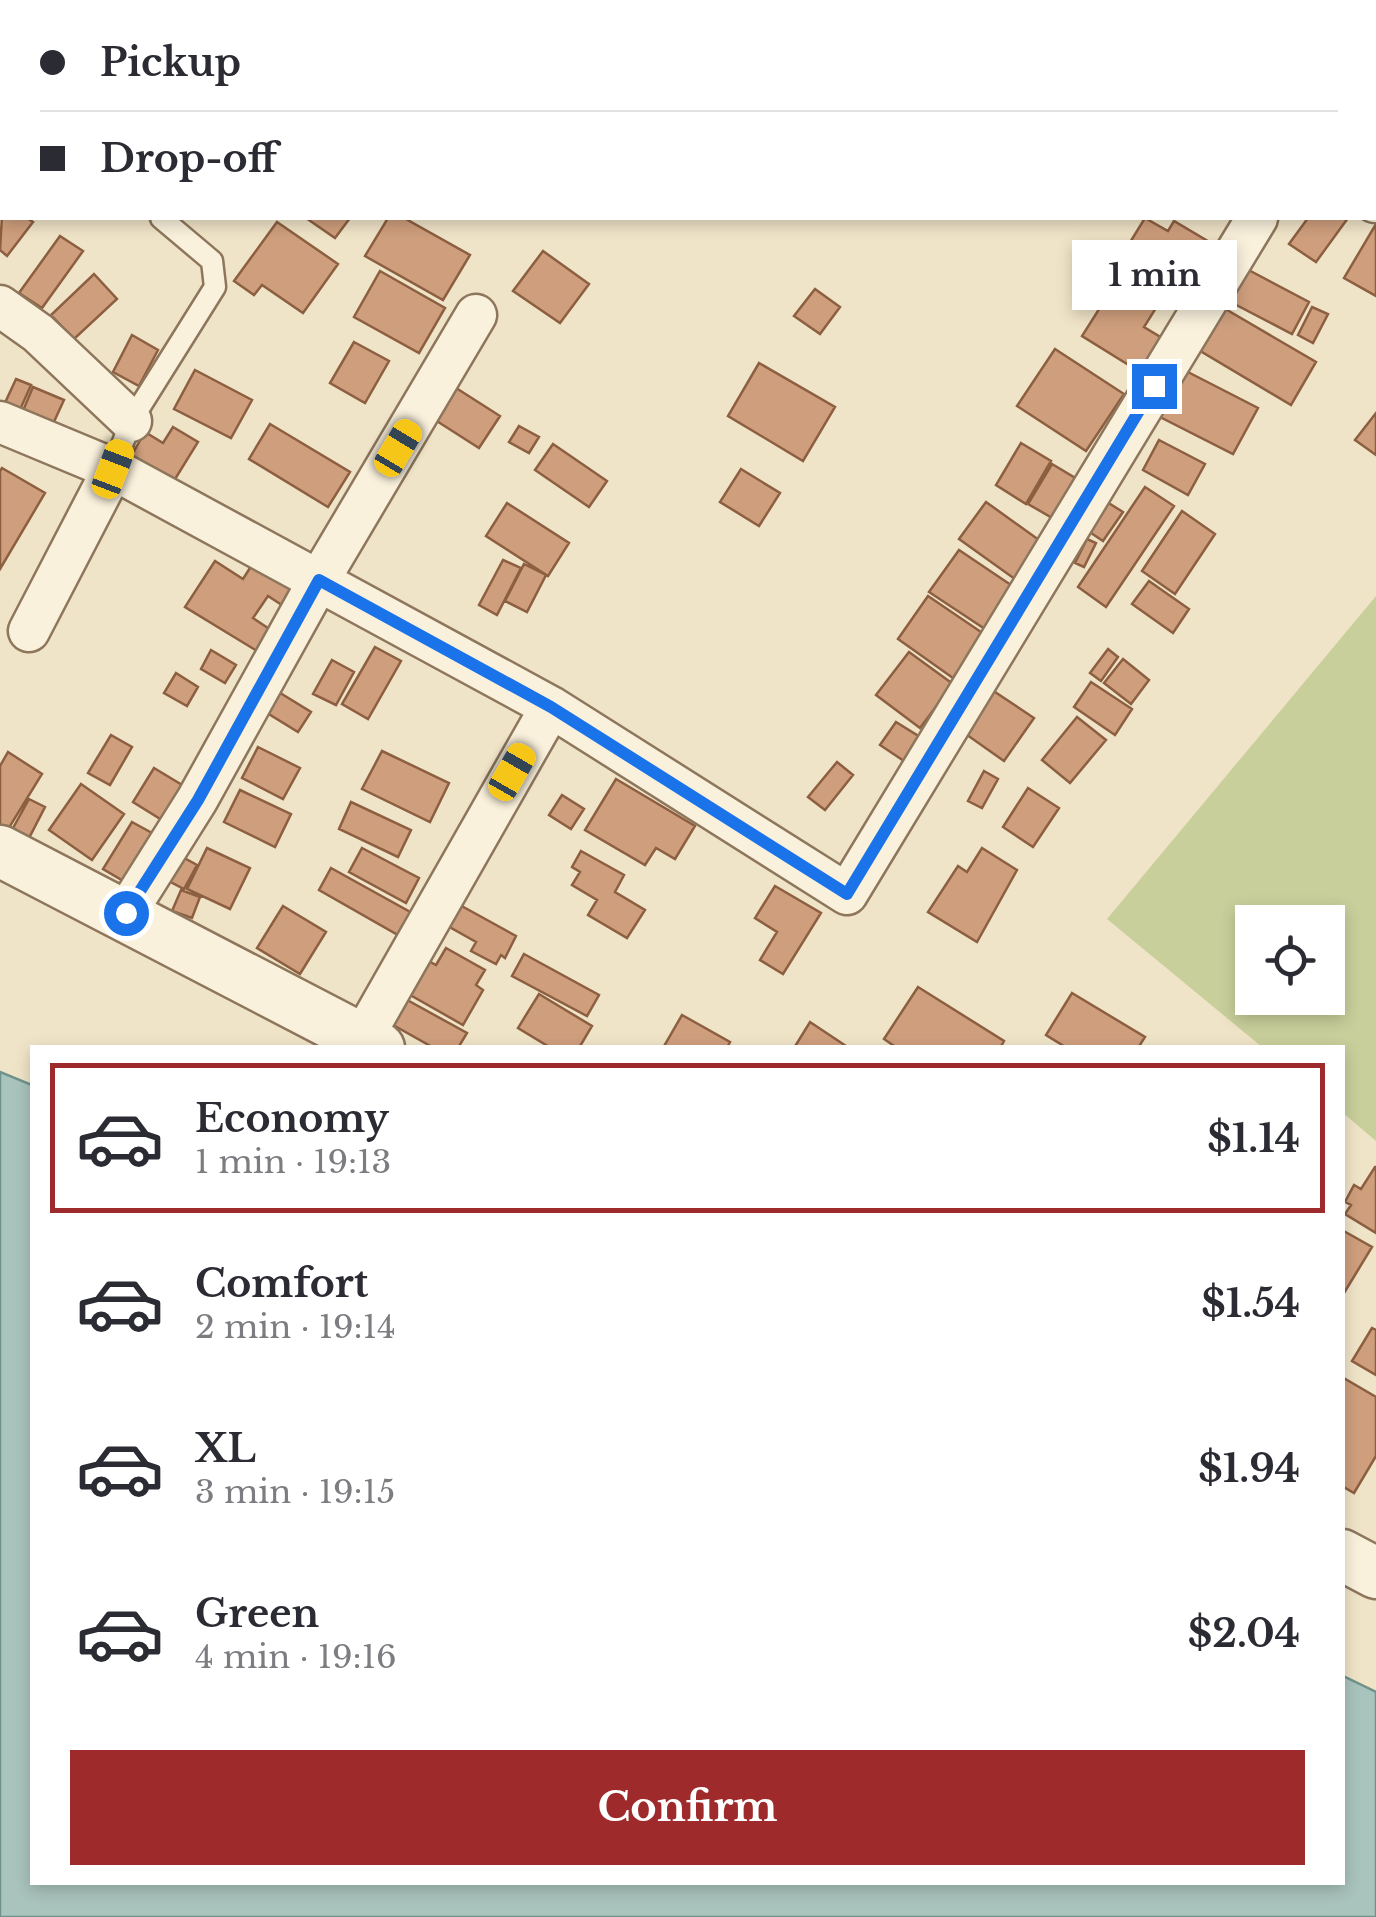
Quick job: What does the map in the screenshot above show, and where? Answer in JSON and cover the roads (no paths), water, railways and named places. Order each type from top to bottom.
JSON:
[{"type":"street","points":[[0,422],[113,469],[551,707],[847,894],[1256,220]]},
{"type":"street","points":[[0,306],[38,334],[132,422]]},
{"type":"street","points":[[126,913],[198,800],[319,580],[476,315]]},
{"type":"street","points":[[29,631],[113,469]]},
{"type":"street","points":[[0,852],[126,913],[371,1043],[551,707]]},
{"type":"street","points":[[1345,1557],[1376,1573]]},
{"type":"lane","points":[[113,469],[132,422],[215,287],[212,261],[163,220]]},
{"type":"water","points":[[0,1072],[30,1084],[30,1885],[1345,1885],[1345,1677],[1376,1692],[1376,1917],[0,1917]]}]
